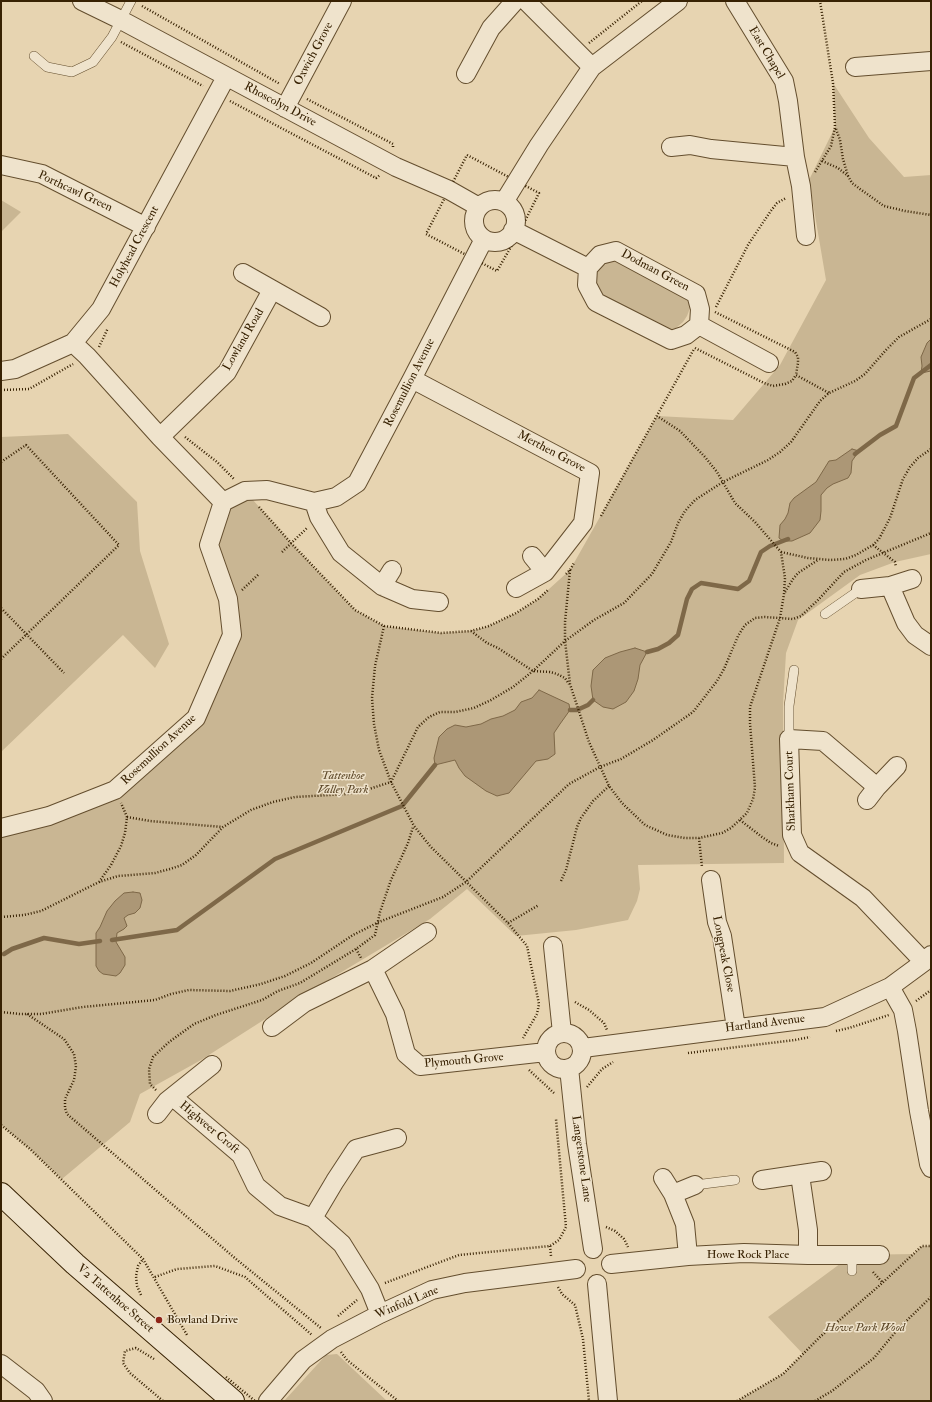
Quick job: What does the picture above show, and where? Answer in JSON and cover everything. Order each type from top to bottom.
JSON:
[{"type":"street","name":"Rhoscolyn Drive","points":[[82,1],[121,20],[396,167],[449,190],[479,207]]},
{"type":"street","name":"Oxwich Grove","points":[[285,108],[342,1]]},
{"type":"street","points":[[466,74],[491,28],[515,1]]},
{"type":"street","points":[[526,1],[592,67]]},
{"type":"street","points":[[504,202],[539,145],[592,67],[678,1]]},
{"type":"street","name":"East Chapel","points":[[735,1],[784,81],[795,157],[801,186],[806,236]]},
{"type":"street","points":[[855,67],[931,61]]},
{"type":"street","name":"Holyhead Crescent","points":[[1,371],[15,370],[73,343],[101,309],[226,77]]},
{"type":"street","points":[[671,147],[690,144],[711,149],[795,157]]},
{"type":"street","name":"Porthcawl Green","points":[[1,165],[42,174],[146,226]]},
{"type":"street","points":[[498,200],[504,202],[512,210],[515,225],[513,230],[506,238],[500,241],[489,241],[484,239],[476,230],[474,224],[476,212],[479,207],[484,203],[498,200]]},
{"type":"street","points":[[513,230],[588,268],[587,285],[596,302],[671,340],[686,335],[699,325],[769,363]]},
{"type":"street","name":"Rosemullion Avenue","points":[[1,828],[49,816],[114,790],[196,718],[232,635],[228,603],[209,545],[223,502],[245,491],[267,490],[316,509],[358,483],[484,239]]},
{"type":"street","name":"Dodman Green","points":[[588,268],[600,255],[616,250],[696,294],[700,309],[699,325]]},
{"type":"street","points":[[243,273],[321,317]]},
{"type":"street","name":"Lowland Road","points":[[160,437],[227,372],[272,290]]},
{"type":"street","points":[[73,343],[87,356],[160,437],[223,502]]},
{"type":"street","name":"Merthen Grove","points":[[412,379],[590,473],[583,523],[545,572],[516,588]]},
{"type":"street","points":[[316,509],[341,553],[382,586],[412,600],[439,602]]},
{"type":"street","points":[[532,556],[545,572]]},
{"type":"street","points":[[382,586],[392,570]]},
{"type":"street","points":[[861,589],[901,583],[906,622],[915,635],[931,646]]},
{"type":"street","name":"Sharkham Court","points":[[800,853],[792,835],[789,739],[823,741],[872,793],[897,766]]},
{"type":"street","points":[[800,853],[863,898],[927,959]]},
{"type":"street","name":"Longpeak Close","points":[[711,880],[717,922],[722,936],[736,1028]]},
{"type":"street","points":[[272,1027],[304,1003],[373,969],[427,932]]},
{"type":"street","points":[[553,946],[560,1002],[562,1033]]},
{"type":"street","name":"Hartland Avenue","points":[[583,1048],[825,1017],[890,987],[927,959]]},
{"type":"street","name":"Plymouth Grove","points":[[373,969],[395,1014],[406,1054],[420,1066],[546,1052]]},
{"type":"street","points":[[890,987],[903,1010],[925,1110],[929,1164],[931,1168]]},
{"type":"street","points":[[562,1033],[568,1033],[578,1038],[583,1048],[582,1055],[575,1066],[563,1069],[550,1062],[546,1052],[549,1040],[562,1033]]},
{"type":"street","name":"Highveer Croft","points":[[212,1066],[165,1104],[241,1155],[256,1186],[280,1206],[313,1218],[342,1244],[370,1289],[380,1314]]},
{"type":"street","name":"Langerstone Lane","points":[[569,1068],[577,1144],[593,1249]]},
{"type":"street","points":[[313,1218],[356,1149],[397,1138]]},
{"type":"street","points":[[762,1180],[822,1171]]},
{"type":"street","points":[[800,1175],[808,1230],[808,1255]]},
{"type":"street","points":[[664,1178],[673,1194],[684,1224],[688,1256]]},
{"type":"street","points":[[673,1194],[695,1185]]},
{"type":"street","name":"V2 Tattenhoe Street","points":[[1,1194],[75,1264],[217,1376],[233,1401]]},
{"type":"street","points":[[593,1249],[603,1252],[610,1259],[611,1264],[609,1275],[606,1279],[596,1284],[591,1284],[580,1279],[576,1269],[578,1257],[587,1250],[593,1249]]},
{"type":"street","name":"Howe Rock Place","points":[[611,1264],[688,1256],[744,1253],[808,1255],[852,1263],[880,1255]]},
{"type":"street","name":"Winfold Lane","points":[[268,1401],[303,1360],[332,1339],[380,1314],[432,1290],[465,1283],[576,1269]]},
{"type":"street","points":[[596,1284],[608,1401]]},
{"type":"street","points":[[1,1364],[36,1391],[43,1401]]},
{"type":"lane","points":[[34,56],[47,67],[72,72],[92,62],[112,37],[131,1]]},
{"type":"lane","points":[[825,614],[861,589]]},
{"type":"lane","points":[[789,739],[789,706],[794,670]]},
{"type":"lane","points":[[695,1185],[735,1180]]},
{"type":"path","points":[[577,53],[642,1]]},
{"type":"path","points":[[141,5],[294,92]]},
{"type":"path","points":[[835,127],[840,140],[848,176],[852,183],[884,206],[931,215]]},
{"type":"path","points":[[822,161],[838,168],[848,176]]},
{"type":"path","points":[[695,348],[768,384],[779,386],[792,381],[796,375],[798,357],[795,352],[714,311]]},
{"type":"path","points":[[1,917],[24,915],[42,911],[99,882],[118,876],[156,873],[170,870],[182,865],[196,855],[223,827],[251,810],[273,802],[295,797],[348,794],[391,782],[418,727],[429,717],[440,712],[455,712],[474,708],[491,700],[513,687],[533,672],[565,641],[594,620],[624,603],[652,574],[663,557],[678,523],[685,511],[695,500],[723,482],[768,460],[780,452],[791,442],[820,401],[829,393],[855,381],[865,374],[899,337],[931,319]]},
{"type":"path","points":[[796,375],[829,393]]},
{"type":"path","points":[[570,570],[566,602],[565,641],[570,684],[589,742],[609,786],[622,803],[645,825],[658,832],[675,837],[699,838],[722,833],[731,828],[747,812],[753,799],[755,788],[750,736],[750,706],[780,618],[785,578],[781,552],[755,522],[735,503],[723,482],[705,457],[680,431],[657,416]]},
{"type":"path","points":[[1,462],[26,446],[119,545],[1,659]]},
{"type":"path","points":[[781,552],[818,560],[845,559],[856,555],[873,545],[879,539],[890,518],[902,479],[918,458],[931,449]]},
{"type":"path","points":[[282,552],[316,509]]},
{"type":"path","points":[[1,1012],[41,1014],[83,1007],[155,1000],[171,994],[189,990],[230,991],[260,984],[286,976],[311,963],[353,936],[379,922],[442,898],[466,882],[569,784],[600,767],[621,759],[653,740],[693,712],[717,681],[724,669],[738,636],[745,625],[755,618],[765,617],[793,619],[801,616],[844,572],[882,553],[931,532]]},
{"type":"path","points":[[873,545],[895,562],[901,583]]},
{"type":"path","points":[[784,594],[789,584],[798,573],[818,560]]},
{"type":"path","points":[[228,603],[259,574]]},
{"type":"path","points":[[1,608],[64,673]]},
{"type":"path","points":[[384,626],[375,666],[372,698],[374,724],[379,750],[391,782],[414,826],[430,846],[508,923],[527,946],[539,1004],[537,1014],[523,1038],[524,1055],[528,1068],[554,1094],[572,1092],[588,1086],[602,1069],[614,1061],[609,1032],[604,1023],[589,1010],[575,1002],[539,1004]]},
{"type":"path","points":[[471,631],[533,672],[550,672],[557,674],[565,678],[570,684]]},
{"type":"path","points":[[561,881],[566,870],[577,827],[581,818],[593,801],[609,786]]},
{"type":"path","points":[[99,882],[111,865],[121,846],[125,833],[127,817],[114,790]]},
{"type":"path","points":[[127,817],[150,821],[223,827]]},
{"type":"path","points":[[740,820],[771,843],[800,853]]},
{"type":"path","points":[[165,1104],[150,1084],[149,1069],[153,1057],[169,1042],[194,1024],[262,1000],[278,991],[300,983],[356,949],[375,935],[380,912],[391,880],[414,826]]},
{"type":"path","points":[[699,838],[702,869],[706,877],[711,880]]},
{"type":"path","points":[[508,923],[539,905]]},
{"type":"path","points":[[834,1032],[903,1010],[931,990]]},
{"type":"path","points":[[27,1014],[64,1039],[74,1054],[76,1066],[74,1080],[65,1099],[67,1114],[236,1259],[323,1330],[332,1339],[347,1360],[398,1401]]},
{"type":"path","points":[[685,1053],[811,1037]]},
{"type":"path","points":[[344,1311],[370,1289],[395,1278],[459,1255],[550,1246],[559,1240],[566,1227],[556,1116]]},
{"type":"path","points":[[1,1125],[30,1149],[143,1259],[188,1338]]},
{"type":"path","points":[[550,1246],[552,1272],[555,1282],[562,1294],[575,1305],[583,1339],[589,1401]]},
{"type":"path","points":[[738,1401],[783,1374],[820,1337],[883,1283],[922,1246],[931,1246]]},
{"type":"path","points":[[143,1259],[138,1266],[136,1286],[140,1295],[145,1300]]},
{"type":"path","points":[[154,1277],[177,1269],[215,1266],[245,1277],[313,1335]]},
{"type":"path","points":[[873,1272],[883,1283]]},
{"type":"path","points":[[816,1401],[832,1391],[874,1358],[897,1330],[931,1297]]},
{"type":"path","points":[[166,1318],[178,1320]]},
{"type":"path","points":[[156,1359],[136,1348],[125,1351],[123,1363],[130,1373],[163,1401]]},
{"type":"path","points":[[217,1376],[255,1401]]},
{"type":"green space","name":"Tattenhoe Valley Park","points":[[833,83],[869,138],[904,177],[931,175],[931,554],[895,562],[860,575],[798,620],[786,653],[783,704],[784,863],[638,865],[640,889],[637,901],[628,920],[576,930],[516,936],[467,889],[430,919],[295,1000],[201,1060],[140,1094],[130,1122],[62,1179],[30,1149],[1,1125],[1,828],[115,790],[196,718],[232,635],[209,545],[223,502],[245,491],[291,543],[355,610],[384,626],[441,633],[471,631],[489,626],[516,613],[538,599],[570,570],[657,416],[733,420],[780,365],[826,280],[809,180],[835,127]]},
{"type":"green space","points":[[1,200],[21,212],[1,232]]},
{"type":"green space","points":[[610,255],[689,297],[690,308],[683,322],[676,328],[669,330],[593,290],[592,270]]},
{"type":"green space","points":[[68,434],[137,502],[140,551],[169,644],[155,668],[123,635],[1,752],[1,437]]},
{"type":"green space","name":"Howe Park Wood","points":[[922,1246],[931,1246],[931,1401],[737,1401],[783,1374],[803,1354],[768,1317],[852,1255],[914,1254]]},
{"type":"green space","points":[[337,1354],[387,1401],[284,1401],[326,1355]]},
{"type":"shaded area","points":[[931,339],[931,371],[921,373],[921,357],[927,343]]},
{"type":"shaded area","points":[[852,449],[859,451],[852,461],[851,473],[848,478],[833,484],[821,495],[820,520],[810,533],[792,541],[783,541],[779,538],[780,525],[785,519],[790,503],[794,498],[816,482],[829,461],[836,460]]},
{"type":"shaded area","points":[[635,648],[647,652],[640,665],[634,691],[626,702],[613,709],[603,707],[593,700],[591,686],[593,670],[605,658]]},
{"type":"shaded area","points":[[539,690],[569,704],[570,710],[554,733],[555,754],[548,759],[536,761],[509,793],[497,796],[486,791],[465,776],[455,760],[435,765],[434,758],[439,737],[447,729],[455,725],[466,727],[481,724],[491,719],[503,716],[515,710],[521,702],[532,698]]},
{"type":"shaded area","points":[[124,893],[140,893],[142,900],[140,908],[135,913],[124,918],[127,926],[117,933],[116,942],[125,957],[125,965],[116,976],[103,974],[96,966],[96,933],[107,911],[115,901]]},
{"type":"waterway","points":[[855,454],[880,435],[896,426],[914,378],[931,365]]},
{"type":"waterway","points":[[647,652],[658,649],[669,643],[678,635],[687,599],[692,589],[701,583],[738,589],[749,581],[761,552],[770,546],[788,539]]},
{"type":"waterway","points":[[570,710],[577,710],[588,705],[593,700]]},
{"type":"waterway","points":[[112,940],[177,930],[275,859],[402,806],[435,765]]},
{"type":"waterway","points":[[4,954],[12,949],[44,938],[79,944],[100,941]]},
{"type":"place","name":"Bowland Drive","points":[[159,1320]]}]
